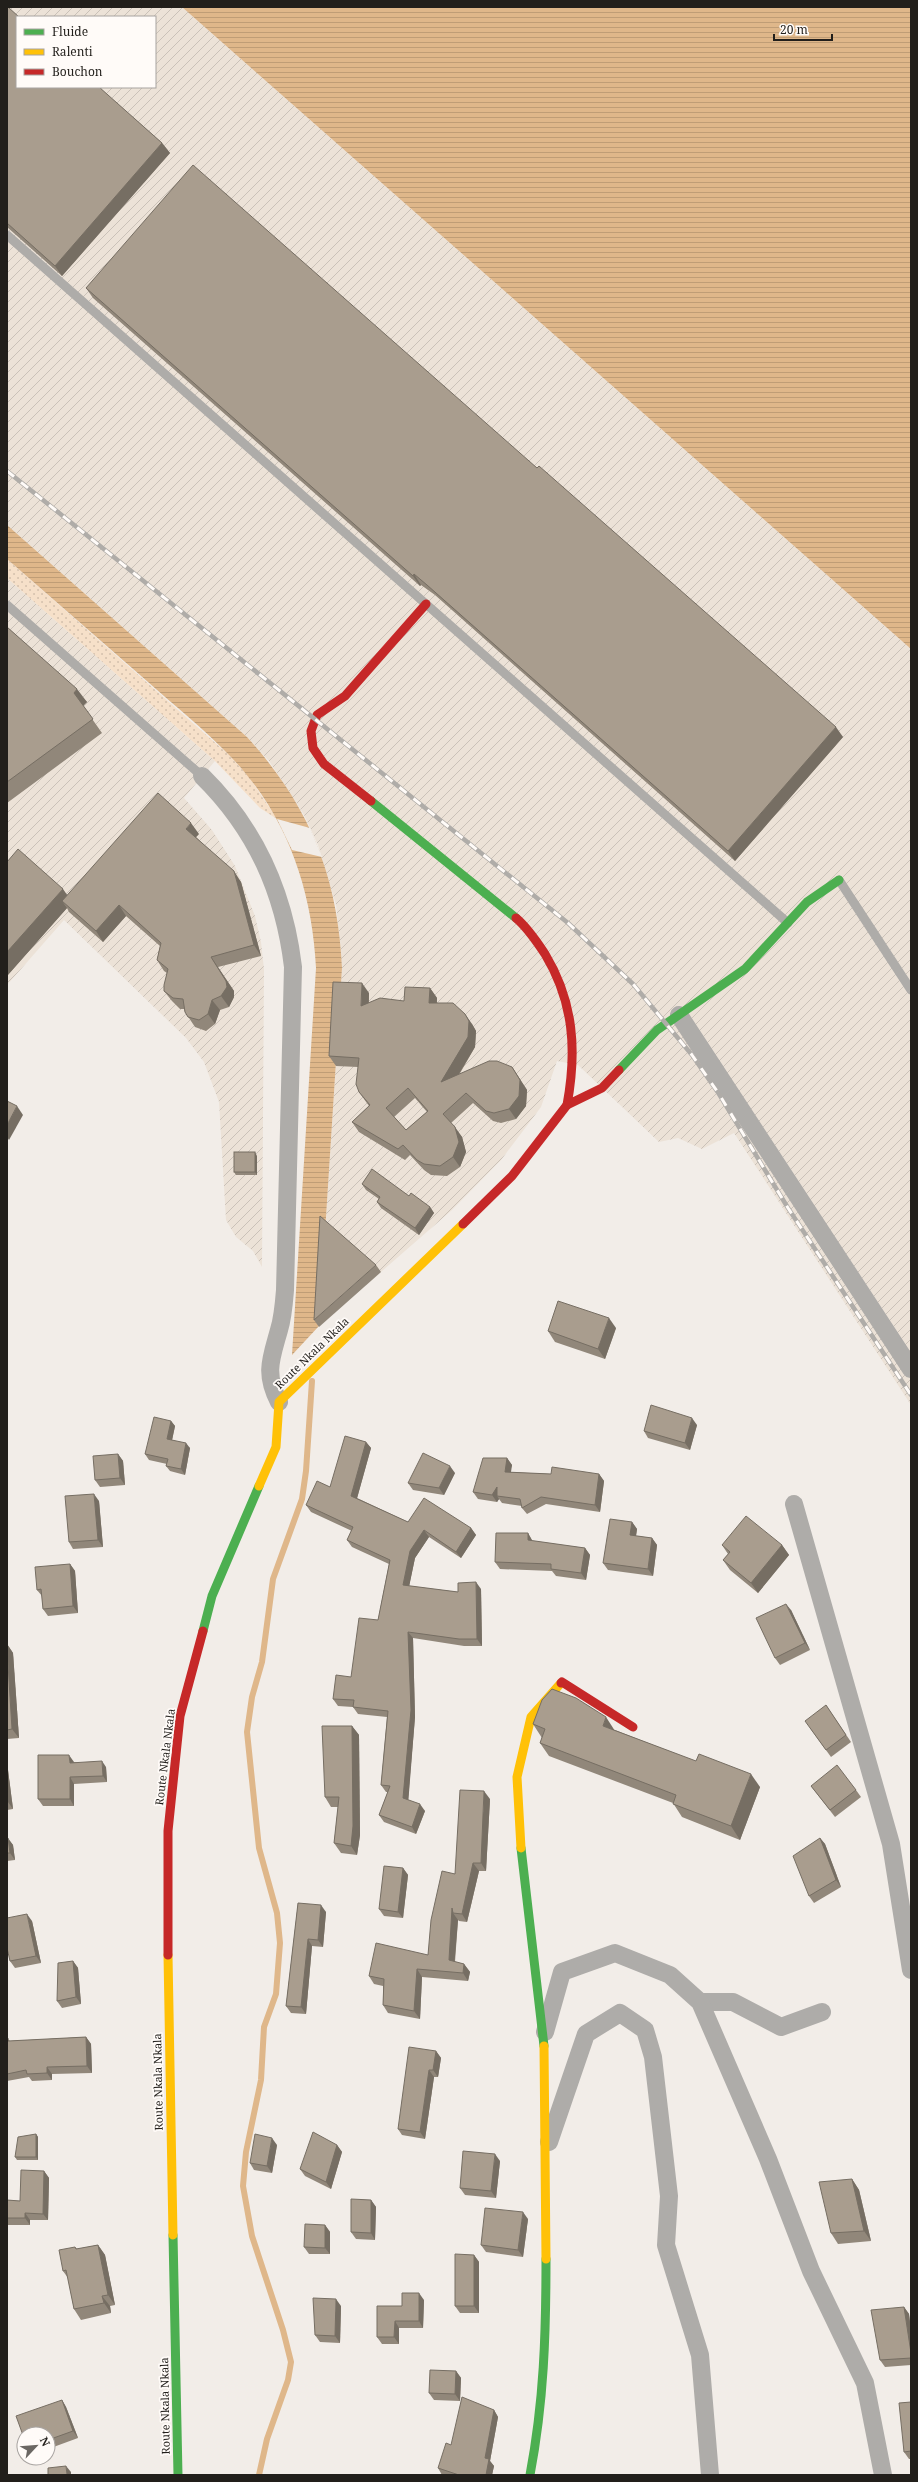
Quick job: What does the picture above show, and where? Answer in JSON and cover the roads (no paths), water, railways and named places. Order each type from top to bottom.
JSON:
[{"type":"street","points":[[426,604],[345,696],[317,715],[311,731],[313,748],[324,764],[522,923],[536,939],[558,977],[571,1018],[574,1062],[567,1105]]},
{"type":"street","points":[[202,776],[235,812],[260,853],[278,894],[289,937],[293,967],[285,1290],[283,1313],[269,1367],[270,1379],[278,1402]]},
{"type":"street","points":[[567,1105],[602,1088],[658,1030],[745,969],[807,902],[839,880]]},
{"type":"street","points":[[679,1016],[911,1369]]},
{"type":"street","name":"Route Nkala Nkala","points":[[178,2475],[168,1991],[168,1831],[180,1716],[212,1596],[276,1447],[278,1402],[512,1176],[567,1105]]},
{"type":"street","points":[[794,1504],[891,1844],[911,1970]]},
{"type":"street","points":[[530,2475],[546,2348],[546,2059],[519,1831],[517,1777],[531,1716],[562,1682],[633,1727]]},
{"type":"street","points":[[544,2036],[562,1972],[615,1953],[670,1975],[700,2002],[768,2159],[811,2271],[865,2383],[883,2475]]},
{"type":"street","points":[[700,2002],[733,2002],[781,2027],[822,2012]]},
{"type":"street","points":[[546,2150],[586,2034],[620,2013],[645,2030],[653,2057],[669,2196],[666,2245],[700,2355],[710,2475]]},
{"type":"lane","points":[[7,235],[788,923]]},
{"type":"lane","points":[[7,605],[202,776]]},
{"type":"lane","points":[[839,880],[911,990]]},
{"type":"waterway","points":[[259,2475],[267,2439],[288,2380],[291,2362],[283,2330],[252,2236],[243,2186],[246,2152],[261,2080],[264,2027],[276,1994],[280,1943],[277,1913],[259,1848],[247,1732],[252,1697],[262,1662],[273,1579],[302,1499],[306,1471],[312,1381]]},
{"type":"railway","points":[[7,471],[568,923],[633,984],[692,1055],[719,1094],[788,1208],[911,1395]]}]
